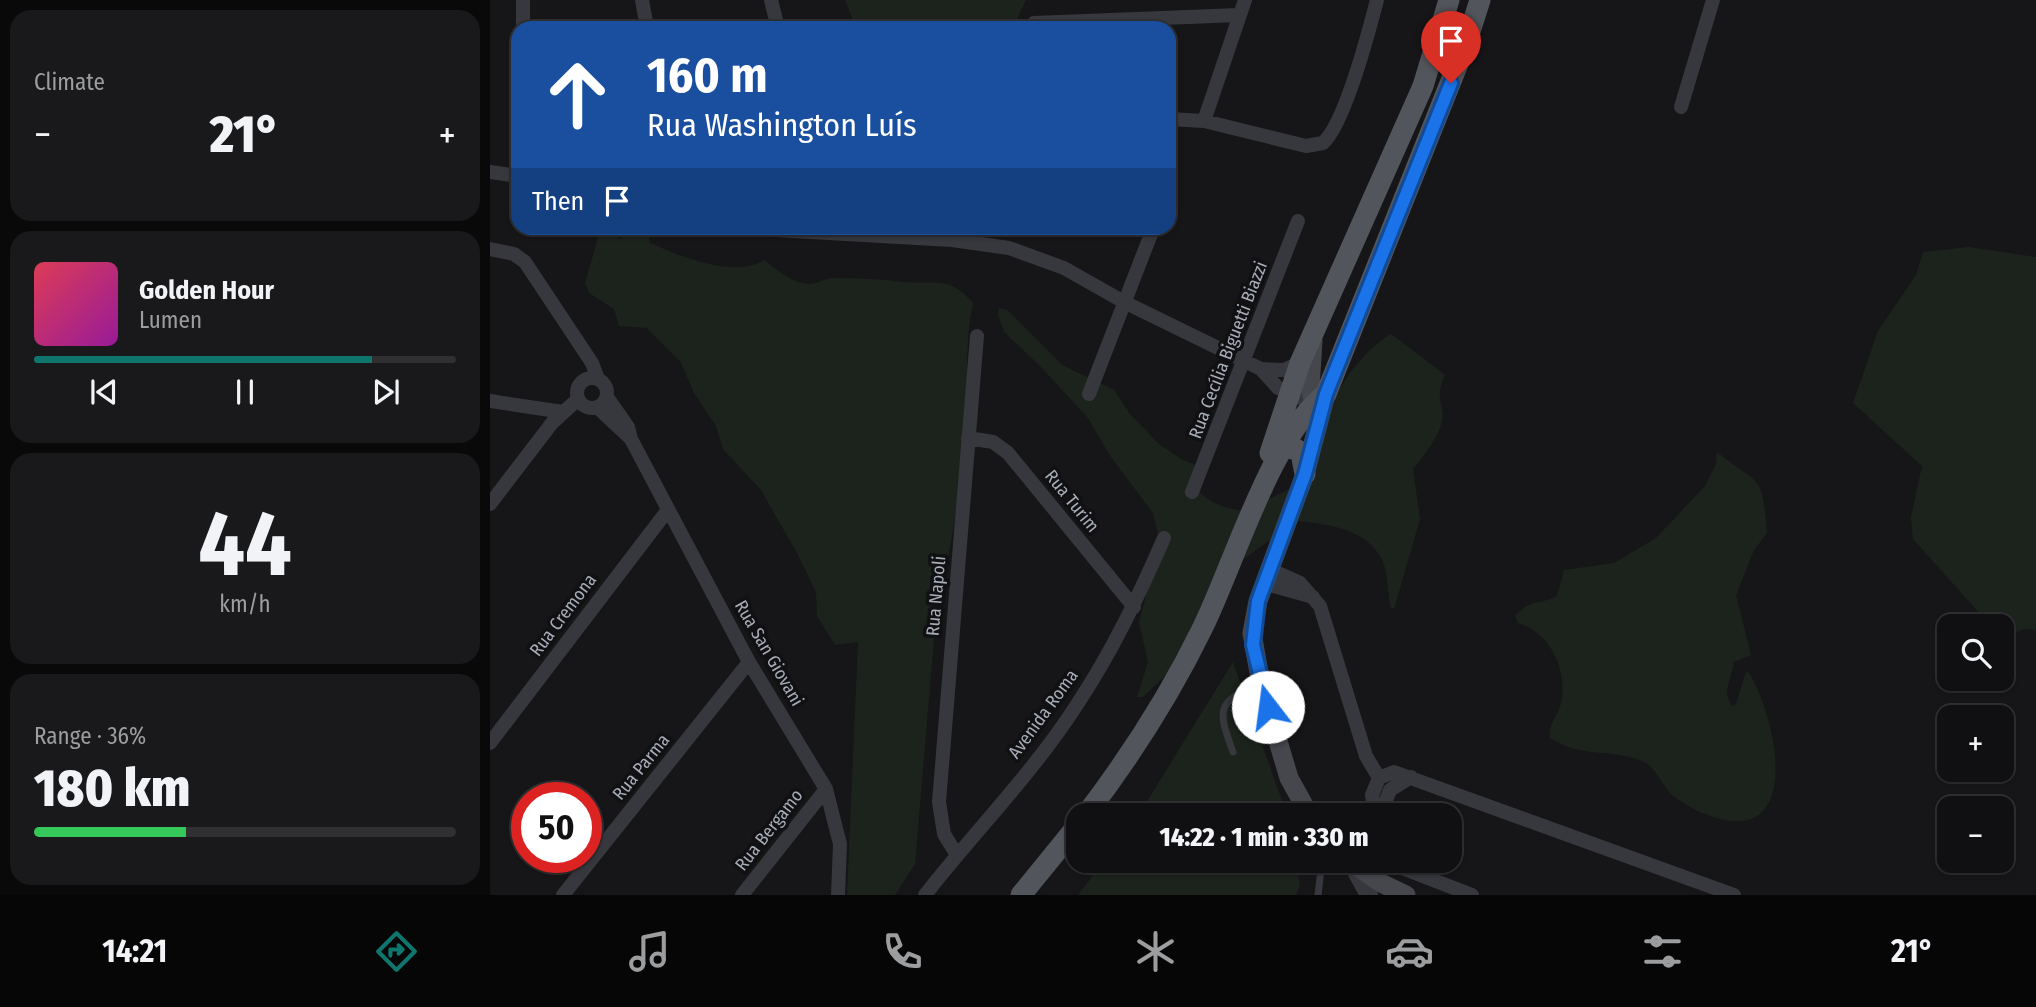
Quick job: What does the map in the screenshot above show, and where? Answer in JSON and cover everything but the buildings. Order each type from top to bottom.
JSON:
[{"type":"main road","points":[[1260,496],[1300,363],[1313,340],[1423,86],[1449,0]]},
{"type":"main road","points":[[1303,803],[1289,778],[1261,684],[1252,633],[1266,576],[1305,474],[1320,407],[1467,41],[1480,0]]},
{"type":"main road","points":[[1329,300],[1358,311]]},
{"type":"main road","points":[[1313,340],[1310,376],[1320,407]]},
{"type":"main road","points":[[1094,803],[1131,751],[1186,661],[1217,598],[1260,496],[1297,423],[1320,407]]},
{"type":"main road","points":[[1284,448],[1296,449],[1301,453],[1305,474]]},
{"type":"main road","points":[[1021,895],[1066,840]]},
{"type":"main road","points":[[1368,873],[1406,895]]},
{"type":"street","points":[[642,0],[646,21]]},
{"type":"street","points":[[771,0],[776,21]]},
{"type":"street","points":[[1204,121],[1245,0]]},
{"type":"street","points":[[1176,119],[1204,121],[1306,146],[1323,143],[1332,131],[1352,82],[1377,0]]},
{"type":"street","points":[[1681,107],[1713,0]]},
{"type":"street","points":[[1085,21],[1239,15]]},
{"type":"street","points":[[490,172],[511,175]]},
{"type":"street","name":"Rua Cecília Biguetti Biazzi","points":[[1192,492],[1298,221]]},
{"type":"street","points":[[883,235],[952,240],[1009,248],[1044,258],[1124,302],[1261,369],[1278,388],[1320,407]]},
{"type":"street","points":[[1088,394],[1151,235]]},
{"type":"street","points":[[490,249],[514,254],[525,262],[579,348],[592,363],[591,380]]},
{"type":"street","name":"Rua Napoli","points":[[957,855],[944,834],[939,802],[977,336]]},
{"type":"street","points":[[1261,369],[1284,370],[1300,363]]},
{"type":"street","points":[[591,380],[605,386],[602,402],[588,408],[578,399],[578,388],[591,380]]},
{"type":"street","points":[[490,504],[563,412],[578,399]]},
{"type":"street","points":[[490,401],[563,412]]},
{"type":"street","name":"Rua San Giovani","points":[[602,402],[631,439],[749,662],[826,789],[840,844],[838,895]]},
{"type":"street","name":"Rua Turim","points":[[968,438],[993,442],[1008,453],[1134,607]]},
{"type":"street","name":"Rua Cremona","points":[[490,743],[667,511]]},
{"type":"street","name":"Avenida Roma","points":[[925,895],[1045,749],[1077,705],[1134,607],[1164,538]]},
{"type":"street","points":[[1266,576],[1314,597],[1327,623],[1366,756],[1378,778],[1372,795],[1374,803]]},
{"type":"street","name":"Rua Parma","points":[[563,895],[749,662]]},
{"type":"street","points":[[1378,778],[1394,772],[1734,895]]},
{"type":"street","points":[[1384,803],[1390,790],[1411,778]]},
{"type":"street","name":"Rua Bergamo","points":[[742,895],[826,789]]},
{"type":"street","points":[[1357,873],[1369,895]]},
{"type":"street","points":[[1415,873],[1472,895]]},
{"type":"lane","points":[[1233,752],[1221,717],[1223,708],[1228,699],[1261,684]]},
{"type":"lane","points":[[1318,895],[1321,873]]},
{"type":"shaded area","points":[[845,0],[1026,0],[1016,21],[853,21]]},
{"type":"shaded area","points":[[599,235],[614,235],[621,239],[626,235],[649,235],[650,243],[707,264],[738,267],[764,260],[789,278],[807,284],[834,278],[942,283],[957,288],[973,303],[968,343],[963,454],[955,521],[936,616],[915,864],[895,895],[847,895],[858,642],[835,645],[817,616],[816,592],[797,553],[761,490],[723,449],[716,426],[694,393],[680,361],[647,328],[619,326],[614,309],[589,293],[585,283]]},
{"type":"shaded area","points":[[1969,247],[2036,257],[2036,630],[2024,629],[2014,633],[2014,614],[1980,614],[1913,539],[1911,517],[1922,466],[1853,403],[1878,331],[1916,275],[1923,252]]},
{"type":"shaded area","points":[[999,308],[1007,310],[1062,365],[1114,390],[1130,414],[1159,444],[1181,459],[1194,464],[1194,484],[1198,491],[1216,503],[1237,510],[1247,509],[1308,481],[1327,418],[1344,382],[1356,365],[1390,334],[1398,339],[1445,375],[1440,391],[1443,416],[1440,428],[1434,441],[1413,469],[1420,519],[1394,609],[1390,607],[1383,562],[1368,542],[1346,530],[1296,521],[1222,575],[1200,642],[1143,697],[1137,697],[1148,662],[1139,622],[1156,558],[1158,534],[1153,513],[1111,457],[1088,418],[1004,332],[998,315]]},
{"type":"shaded area","points":[[1717,452],[1757,483],[1763,500],[1767,533],[1754,550],[1736,595],[1751,655],[1734,662],[1727,695],[1732,706],[1736,704],[1746,672],[1749,673],[1769,724],[1775,753],[1775,780],[1769,803],[1754,818],[1731,821],[1696,810],[1679,800],[1670,793],[1651,767],[1642,761],[1574,749],[1550,738],[1551,727],[1561,703],[1562,685],[1558,662],[1546,642],[1529,627],[1518,623],[1515,616],[1531,604],[1557,596],[1564,570],[1614,563],[1656,538],[1705,486],[1716,464]]},
{"type":"shaded area","points":[[1233,662],[1283,803],[1146,803]]},
{"type":"shaded area","points":[[1095,873],[1297,873],[1300,886],[1296,895],[1078,895]]},
{"type":"route","points":[[1268,707],[1253,645],[1252,633],[1258,601],[1305,474],[1326,394],[1451,83]]}]
